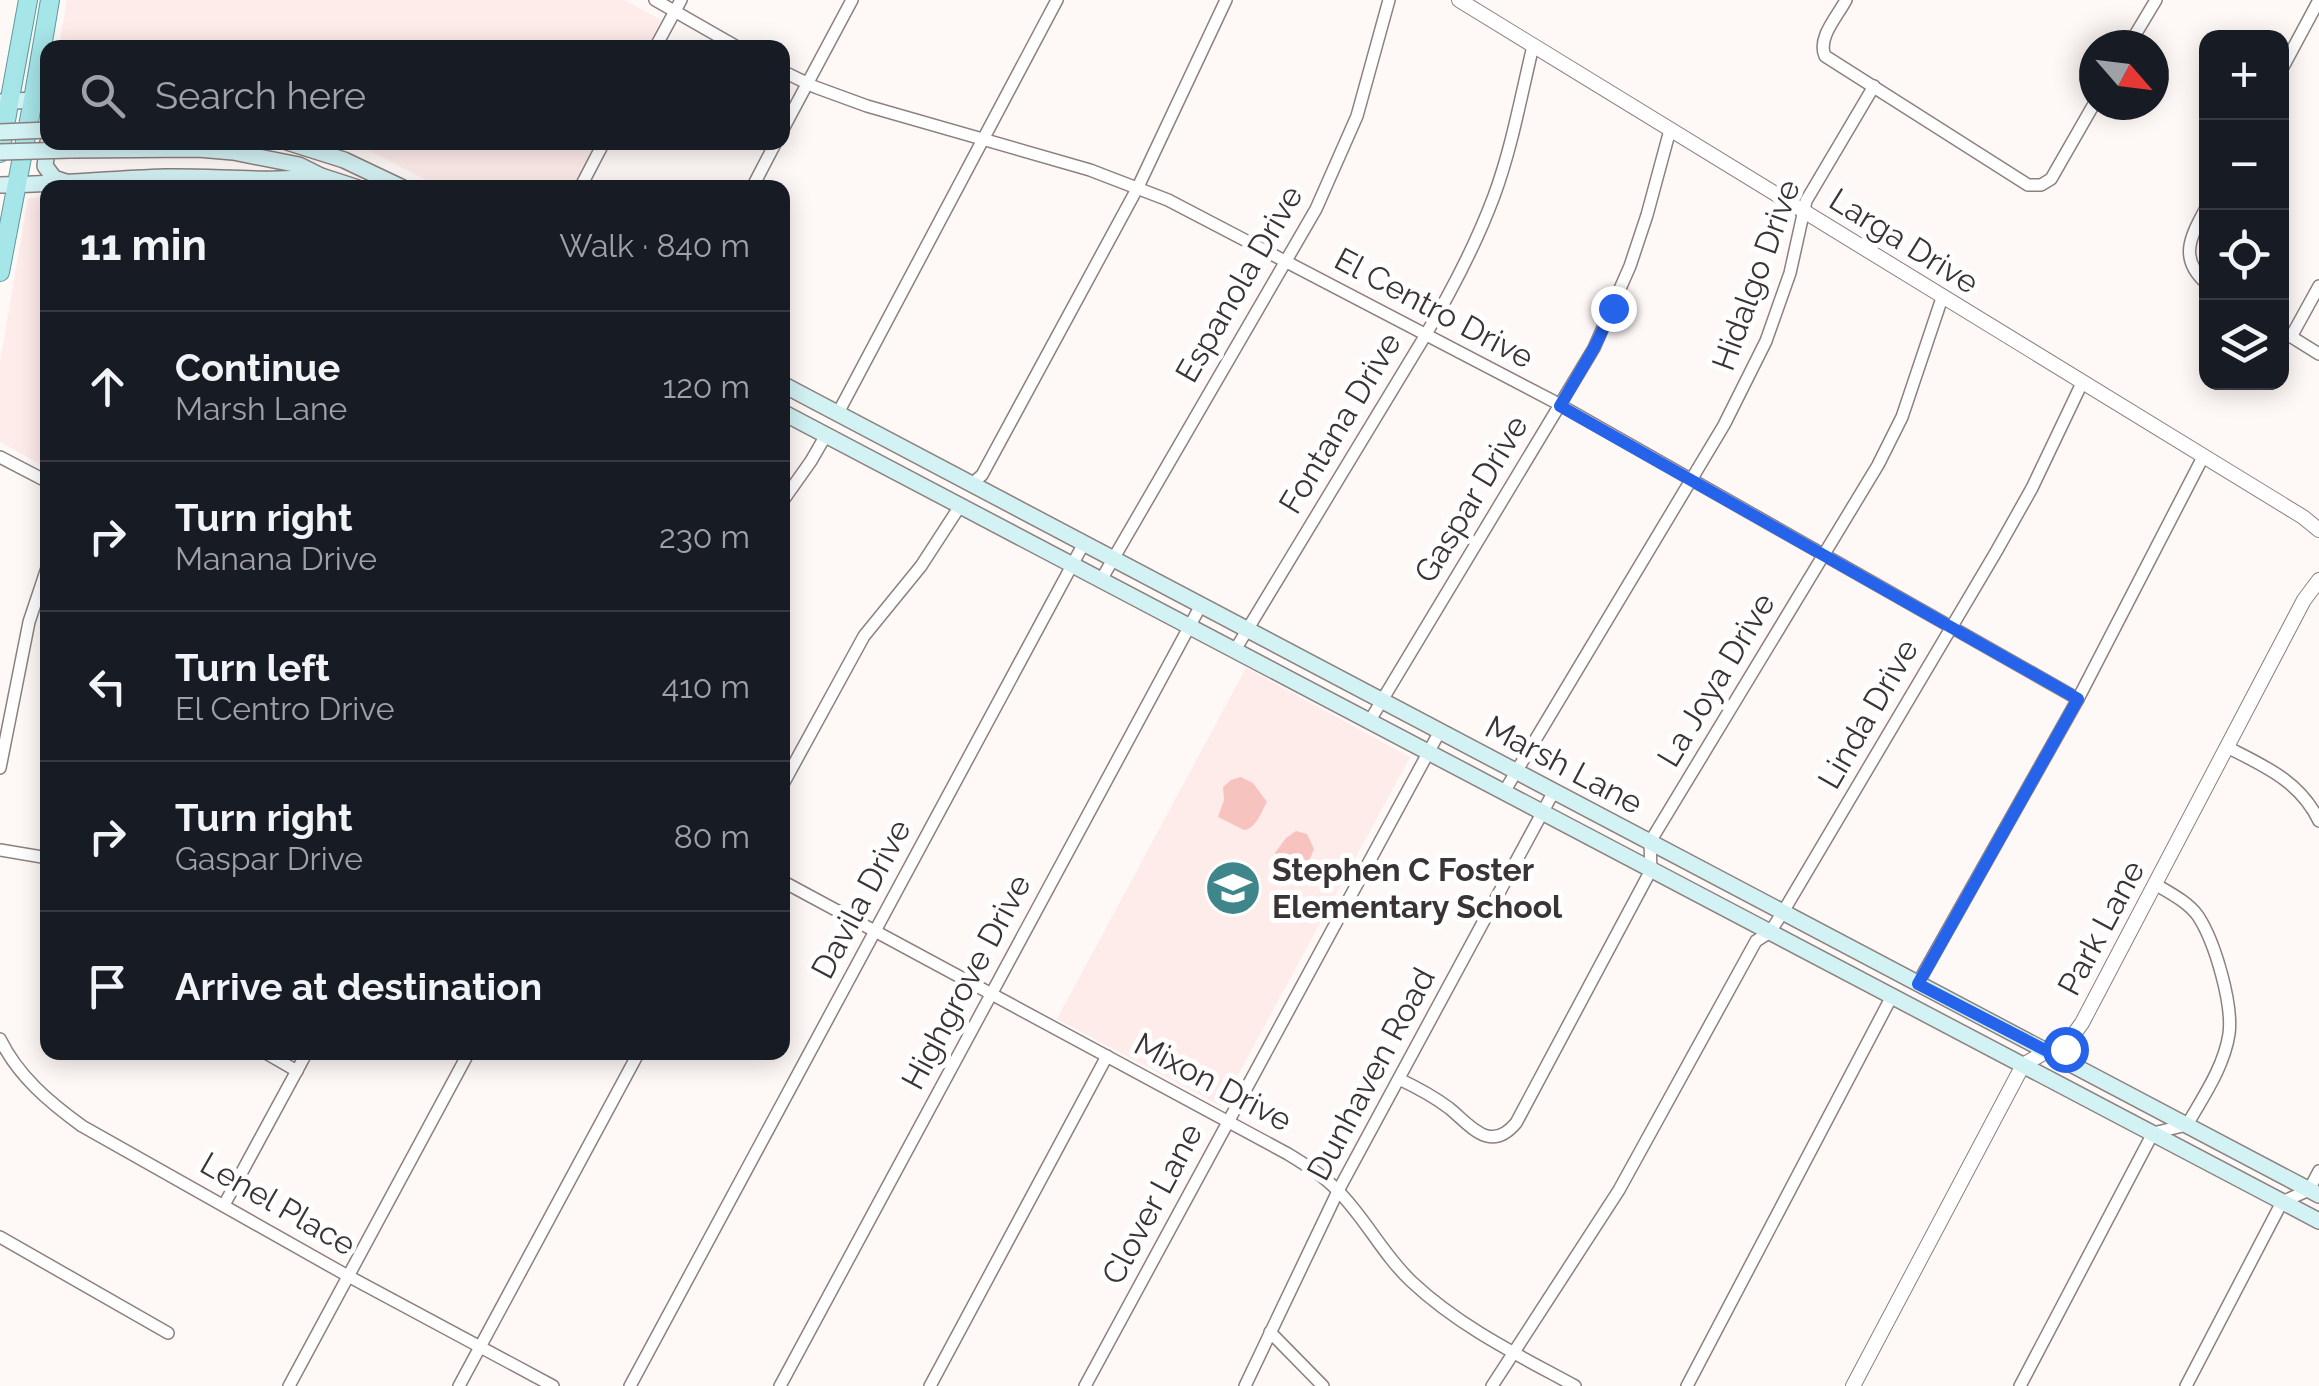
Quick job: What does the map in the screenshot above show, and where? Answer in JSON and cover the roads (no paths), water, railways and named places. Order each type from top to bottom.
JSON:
[{"type":"main road","points":[[28,0],[5,101],[0,153],[71,150]]},
{"type":"main road","points":[[46,40],[50,0]]},
{"type":"main road","points":[[0,272],[8,184],[40,100],[5,101]]},
{"type":"main road","points":[[0,132],[40,130]]},
{"type":"main road","points":[[47,150],[45,166],[60,180]]},
{"type":"main road","points":[[216,150],[299,165],[333,180]]},
{"type":"main road","points":[[312,150],[386,180]]},
{"type":"main road","points":[[331,150],[344,160]]},
{"type":"main road","points":[[125,180],[296,180],[321,176]]},
{"type":"main road","points":[[8,184],[40,184]]},
{"type":"main road","name":"Marsh Lane","points":[[790,388],[1918,984],[2014,1034],[2058,1052],[2314,1192]]},
{"type":"main road","points":[[826,435],[838,413]]},
{"type":"main road","name":"Marsh Lane","points":[[790,416],[2319,1221]]},
{"type":"main road","points":[[960,506],[972,484]]},
{"type":"main road","points":[[1882,964],[1892,996],[1918,984],[1919,1000],[1930,1016]]},
{"type":"main road","points":[[2014,1034],[2023,1054],[2023,1065]]},
{"type":"main road","points":[[2058,1052],[2060,1076],[2067,1088]]},
{"type":"main road","points":[[2144,1102],[2151,1117],[2152,1134]]},
{"type":"main road","points":[[2187,1125],[2198,1157]]},
{"type":"street","points":[[655,0],[678,6],[727,40]]},
{"type":"street","points":[[790,116],[852,0]]},
{"type":"street","points":[[838,413],[1056,0]]},
{"type":"street","points":[[972,484],[982,474],[1138,187],[1226,0]]},
{"type":"street","name":"Espanola Drive","points":[[1101,580],[1316,209],[1357,116],[1390,0]]},
{"type":"street","name":"Larga Drive","points":[[1459,0],[2319,530]]},
{"type":"street","points":[[1846,0],[1822,42],[1825,56],[2028,184],[2041,186],[2050,178],[2084,120]]},
{"type":"street","points":[[2138,30],[2156,0]]},
{"type":"street","points":[[2289,56],[2318,0]]},
{"type":"street","points":[[659,40],[678,6]]},
{"type":"street","name":"Fontana Drive","points":[[1235,650],[1451,292],[1496,192],[1533,46]]},
{"type":"street","name":"El Centro Drive","points":[[790,75],[886,112],[1090,170],[1168,200],[1560,406],[2078,699]]},
{"type":"street","name":"Hidalgo Drive","points":[[1504,792],[1724,425],[1766,341],[1790,273],[1806,201],[1874,86]]},
{"type":"street","name":"Gaspar Drive","points":[[1370,722],[1594,348],[1630,266],[1670,130]]},
{"type":"street","points":[[584,180],[600,150]]},
{"type":"street","points":[[756,180],[772,150]]},
{"type":"street","points":[[2199,221],[2192,234],[2190,252],[2191,266],[2199,275]]},
{"type":"street","points":[[2289,330],[2319,286]]},
{"type":"street","name":"La Joya Drive","points":[[1650,842],[1878,465],[1917,380],[1942,298]]},
{"type":"street","points":[[2289,336],[2319,354]]},
{"type":"street","name":"Linda Drive","points":[[1492,1386],[1635,1162],[1756,941],[1770,932],[1784,912],[1952,627],[2032,488],[2082,383]]},
{"type":"street","points":[[790,491],[826,435]]},
{"type":"street","points":[[0,457],[40,478]]},
{"type":"street","points":[[1918,984],[2078,699],[2203,457]]},
{"type":"street","points":[[790,771],[864,636],[921,566],[960,506]]},
{"type":"street","name":"Davila Drive","points":[[630,1386],[1084,543]]},
{"type":"street","name":"Park Lane","points":[[2023,1065],[2058,1052],[2082,1023],[2304,600],[2319,580]]},
{"type":"street","points":[[0,768],[29,622],[40,590]]},
{"type":"street","name":"Highgrove Drive","points":[[780,1386],[1201,605]]},
{"type":"street","name":"Clover Lane","points":[[1085,1386],[1440,731]]},
{"type":"street","points":[[2227,747],[2288,781],[2304,796],[2319,822]]},
{"type":"street","name":"Dunhaven Road","points":[[1245,1386],[1338,1191],[1554,792]]},
{"type":"street","points":[[1399,1079],[1428,1093],[1476,1132],[1491,1137],[1510,1131],[1651,870],[1650,842]]},
{"type":"street","points":[[0,850],[40,857]]},
{"type":"street","points":[[2020,1386],[2152,1134],[2187,1125],[2218,1070],[2229,1033],[2230,1010],[2210,941],[2198,915],[2155,884]]},
{"type":"street","name":"Mixon Drive","points":[[790,885],[1288,1154],[1338,1191],[1408,1278],[1433,1301],[1466,1326],[1575,1386]]},
{"type":"street","points":[[1688,1386],[1892,996]]},
{"type":"street","name":"Lenel Place","points":[[0,1039],[16,1066],[55,1106],[82,1126],[553,1386]]},
{"type":"street","points":[[930,1386],[1107,1056]]},
{"type":"street","points":[[279,1060],[297,1070]]},
{"type":"street","points":[[224,1205],[302,1060]]},
{"type":"street","points":[[289,1386],[465,1060]]},
{"type":"street","points":[[459,1386],[635,1060]]},
{"type":"street","points":[[1854,1386],[2023,1065]]},
{"type":"street","points":[[2186,1386],[2282,1202],[2314,1192],[2319,1171]]},
{"type":"street","points":[[0,1237],[168,1333]]},
{"type":"street","points":[[1270,1332],[1323,1386]]},
{"type":"place","name":"Stephen C Foster Elementary School","points":[[1233,888]]}]
